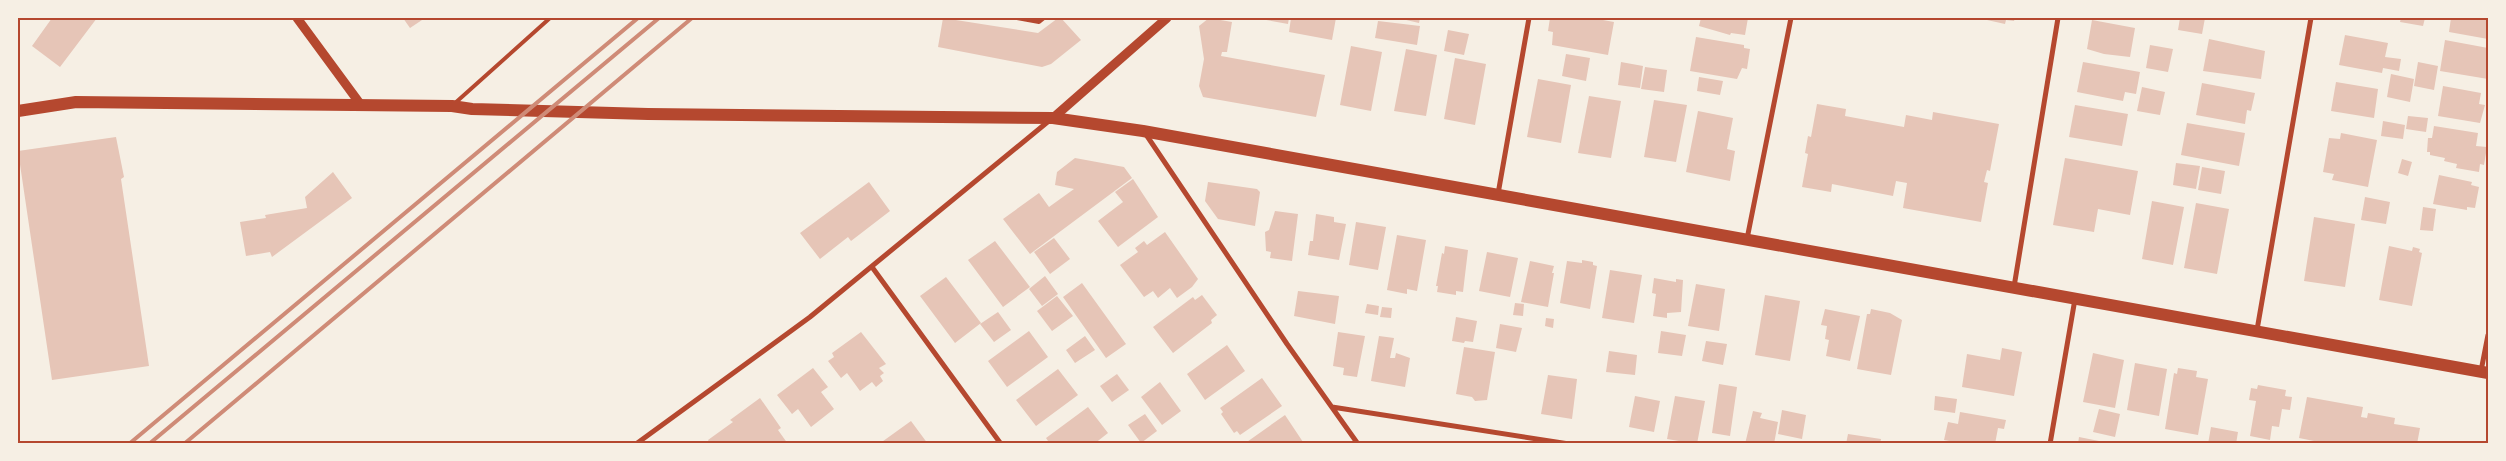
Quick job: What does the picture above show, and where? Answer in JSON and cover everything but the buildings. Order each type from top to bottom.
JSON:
[{"type":"main road","points":[[20,108],[76,102],[304,102],[648,114],[1053,118],[1143,131],[2485,372]]},
{"type":"street","points":[[297,18],[362,105]]},
{"type":"street","points":[[636,444],[810,317],[1053,118],[1167,18]]},
{"type":"street","points":[[1498,195],[1528,18]]},
{"type":"street","points":[[1747,240],[1791,18]]},
{"type":"street","points":[[2014,287],[2058,18]]},
{"type":"street","points":[[2257,331],[2311,18]]},
{"type":"street","points":[[1143,131],[1358,444]]},
{"type":"street","points":[[872,267],[1002,444]]},
{"type":"street","points":[[2050,444],[2075,298]]},
{"type":"street","points":[[2485,372],[2488,335]]},
{"type":"street","points":[[1332,407],[1569,444]]},
{"type":"lane","points":[[452,106],[550,18]]},
{"type":"lane","points":[[1017,18],[1039,22],[1044,18]]},
{"type":"railway","points":[[129,444],[638,18]]},
{"type":"railway","points":[[149,444],[659,18]]},
{"type":"railway","points":[[184,444],[692,18]]}]
